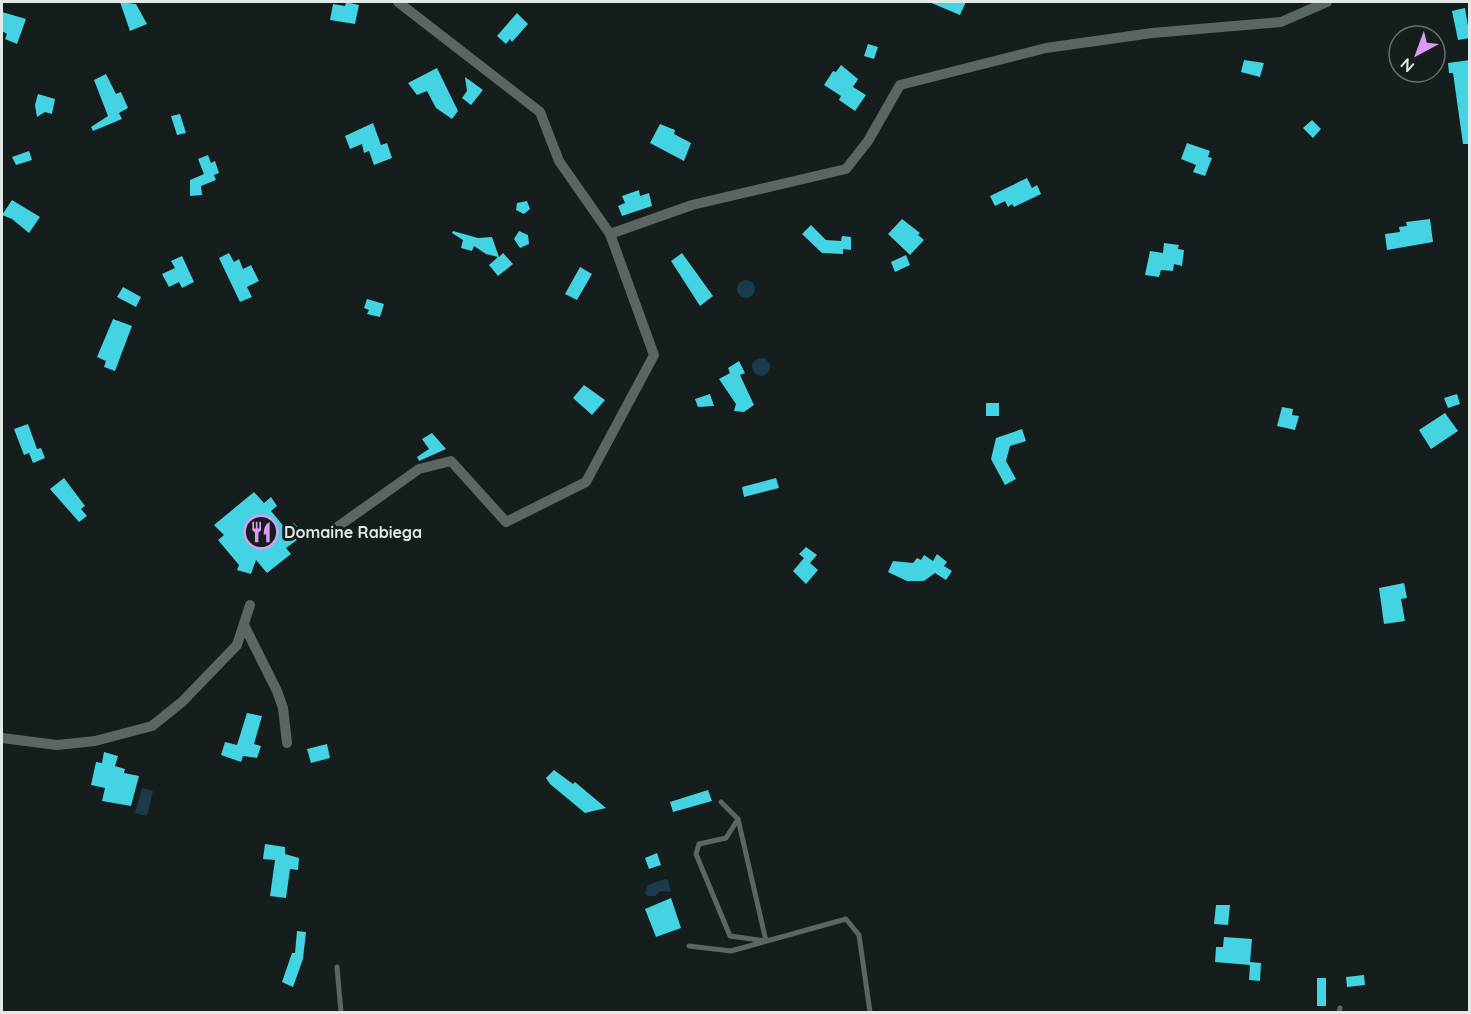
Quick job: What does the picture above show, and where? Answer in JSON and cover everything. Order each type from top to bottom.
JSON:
[{"type":"street","points":[[336,528],[419,469],[451,461],[506,522],[586,482],[654,355],[610,234],[559,161],[540,112],[398,2]]},
{"type":"street","points":[[610,234],[692,205],[846,170],[868,141],[900,85],[1046,48],[1152,33],[1281,22],[1327,2]]},
{"type":"street","points":[[2,738],[57,745],[95,741],[152,726],[182,702],[237,645],[250,605]]},
{"type":"street","points":[[243,625],[277,691],[283,708],[288,743]]},
{"type":"lane","points":[[721,802],[738,819],[766,941]]},
{"type":"lane","points":[[738,819],[726,838],[699,844],[696,854],[730,936],[766,941]]},
{"type":"lane","points":[[689,946],[731,951],[846,919],[859,935],[870,1012]]},
{"type":"lane","points":[[337,967],[341,1012]]},
{"type":"water","points":[[746,280],[752,283],[755,289],[752,295],[746,298],[740,295],[737,289],[740,283]]},
{"type":"water","points":[[757,358],[765,358],[770,363],[768,374],[757,376],[752,371],[752,363]]},
{"type":"water","points":[[142,788],[153,791],[147,816],[135,813]]},
{"type":"water","points":[[668,880],[671,892],[660,891],[655,896],[648,896],[645,893],[648,885]]},
{"type":"building","points":[[120,2],[136,4],[147,24],[130,31]]},
{"type":"building","points":[[346,2],[359,5],[355,24],[330,20],[333,4],[345,6]]},
{"type":"building","points":[[929,2],[966,2],[960,15]]},
{"type":"building","points":[[1465,8],[1470,38],[1458,40],[1452,11]]},
{"type":"building","points":[[2,12],[26,19],[17,44],[5,39],[7,34],[2,31]]},
{"type":"building","points":[[517,13],[528,24],[512,42],[510,39],[506,44],[497,36]]},
{"type":"building","points":[[868,44],[878,47],[874,59],[864,56]]},
{"type":"building","points":[[1244,60],[1264,63],[1260,77],[1241,72]]},
{"type":"building","points":[[1470,60],[1470,144],[1463,144],[1453,73],[1449,73],[1448,63]]},
{"type":"building","points":[[841,65],[858,79],[853,87],[866,95],[855,111],[839,100],[841,96],[824,85],[833,71],[836,72]]},
{"type":"building","points":[[437,68],[458,111],[452,119],[436,108],[427,91],[417,95],[408,83]]},
{"type":"building","points":[[106,74],[116,94],[121,92],[128,108],[119,113],[122,119],[93,131],[91,127],[108,116],[94,80]]},
{"type":"building","points":[[465,77],[483,90],[471,105],[462,98],[467,91]]},
{"type":"building","points":[[38,94],[55,99],[52,114],[45,112],[37,117],[35,105]]},
{"type":"building","points":[[180,114],[186,133],[177,135],[171,116]]},
{"type":"building","points":[[1312,120],[1321,129],[1313,138],[1303,128]]},
{"type":"building","points":[[373,123],[381,145],[387,143],[392,158],[374,165],[369,151],[364,153],[362,144],[350,149],[345,136]]},
{"type":"building","points":[[660,124],[675,130],[674,134],[691,143],[684,161],[650,143]]},
{"type":"building","points":[[1187,143],[1210,151],[1208,157],[1212,158],[1205,176],[1193,172],[1196,165],[1181,159]]},
{"type":"building","points":[[29,151],[32,160],[16,165],[12,157]]},
{"type":"building","points":[[208,155],[211,163],[215,161],[219,173],[214,175],[216,180],[201,186],[202,195],[190,196],[190,180],[204,174],[198,159]]},
{"type":"building","points":[[1027,178],[1032,188],[1037,185],[1041,194],[1014,207],[1012,204],[1008,207],[1005,201],[995,206],[990,196]]},
{"type":"building","points":[[639,190],[640,196],[649,193],[652,206],[622,216],[618,206],[625,203],[622,196]]},
{"type":"building","points":[[12,200],[40,217],[29,233],[12,219],[2,215]]},
{"type":"building","points":[[527,201],[530,209],[524,214],[516,210],[517,203]]},
{"type":"building","points":[[902,219],[920,233],[918,235],[924,240],[910,255],[888,234]]},
{"type":"building","points":[[1430,219],[1433,242],[1387,250],[1385,234],[1400,232],[1399,227],[1407,226],[1406,222]]},
{"type":"building","points":[[811,225],[826,240],[841,241],[842,236],[851,237],[851,250],[843,249],[843,254],[822,253],[802,234]]},
{"type":"building","points":[[453,231],[478,238],[492,237],[499,257],[503,253],[513,264],[498,276],[489,265],[498,257],[486,254],[474,246],[472,251],[461,248],[463,240],[452,233]]},
{"type":"building","points":[[519,231],[528,235],[529,244],[520,248],[514,239]]},
{"type":"building","points":[[1164,243],[1179,245],[1178,249],[1184,250],[1182,266],[1174,264],[1173,271],[1161,270],[1159,277],[1145,275],[1150,251],[1163,253]]},
{"type":"building","points":[[229,253],[234,262],[239,259],[243,269],[251,265],[259,281],[247,287],[252,297],[240,302],[219,258]]},
{"type":"building","points":[[682,253],[713,296],[700,306],[671,261]]},
{"type":"building","points":[[906,255],[910,265],[895,272],[891,262]]},
{"type":"building","points":[[182,256],[194,282],[182,288],[179,282],[169,287],[162,274],[175,268],[171,261]]},
{"type":"building","points":[[580,267],[592,274],[577,300],[565,294]]},
{"type":"building","points":[[123,287],[141,297],[136,307],[117,297]]},
{"type":"building","points":[[367,299],[384,304],[380,317],[367,314],[369,310],[364,308]]},
{"type":"building","points":[[113,319],[132,326],[115,371],[104,367],[106,361],[97,357]]},
{"type":"building","points":[[739,361],[745,373],[740,375],[754,405],[744,412],[734,411],[736,404],[719,379],[730,373],[728,368]]},
{"type":"building","points":[[584,385],[605,400],[592,415],[573,398]]},
{"type":"building","points":[[710,394],[714,406],[698,407],[695,399]]},
{"type":"building","points":[[1457,394],[1460,404],[1448,408],[1444,398]]},
{"type":"building","points":[[986,403],[999,403],[999,416],[986,416]]},
{"type":"building","points":[[1282,407],[1293,409],[1292,415],[1299,416],[1295,430],[1277,426]]},
{"type":"building","points":[[1445,413],[1458,431],[1431,449],[1419,430]]},
{"type":"building","points":[[28,424],[37,449],[41,448],[45,458],[33,463],[29,453],[24,455],[14,429]]},
{"type":"building","points":[[1022,429],[1026,441],[1010,446],[1006,461],[1016,479],[1005,485],[991,459],[996,438]]},
{"type":"building","points":[[432,433],[446,449],[419,461],[417,457],[429,449],[422,439]]},
{"type":"building","points":[[64,478],[85,506],[81,509],[87,516],[79,522],[50,489]]},
{"type":"building","points":[[776,478],[779,488],[744,497],[742,487]]},
{"type":"building","name":"Domaine Rabiega","points":[[254,492],[264,503],[271,497],[277,506],[271,511],[286,529],[294,523],[304,535],[286,548],[291,554],[267,573],[256,560],[251,574],[237,570],[239,565],[218,540],[224,535],[214,525]]},
{"type":"building","points":[[806,547],[817,555],[810,563],[818,570],[806,584],[793,571],[804,558],[799,554]]},
{"type":"building","points":[[937,554],[947,562],[944,566],[952,571],[946,580],[935,573],[924,581],[907,581],[888,572],[893,561],[913,563],[917,558],[921,560],[924,555],[933,561]]},
{"type":"building","points":[[1404,583],[1407,598],[1401,599],[1405,621],[1384,624],[1379,588]]},
{"type":"building","points":[[247,713],[262,716],[254,744],[261,746],[257,758],[243,756],[241,762],[221,755],[225,742],[237,745]]},
{"type":"building","points":[[327,744],[330,758],[311,763],[307,749]]},
{"type":"building","points":[[104,752],[118,756],[115,766],[125,769],[124,773],[139,776],[131,806],[102,801],[105,788],[91,785],[96,762],[102,763]]},
{"type":"building","points":[[554,770],[573,784],[575,782],[606,808],[585,813],[550,784],[546,778]]},
{"type":"building","points":[[708,790],[712,801],[673,812],[670,802]]},
{"type":"building","points":[[265,844],[285,847],[285,854],[299,858],[298,870],[290,869],[286,898],[270,896],[275,860],[263,859]]},
{"type":"building","points":[[657,853],[661,865],[649,869],[645,858]]},
{"type":"building","points":[[671,898],[681,928],[656,937],[645,909]]},
{"type":"building","points":[[1216,905],[1230,905],[1228,925],[1214,924]]},
{"type":"building","points":[[297,931],[306,932],[303,959],[293,987],[282,982],[292,953],[295,953]]},
{"type":"building","points":[[1224,937],[1252,939],[1250,962],[1261,963],[1260,981],[1249,980],[1250,965],[1215,962],[1216,947],[1223,947]]},
{"type":"building","points":[[1364,975],[1365,985],[1347,987],[1346,977]]},
{"type":"building","points":[[1317,978],[1326,978],[1326,1006],[1317,1006]]},
{"type":"place","name":"Domaine Rabiega","points":[[261,532]]}]
